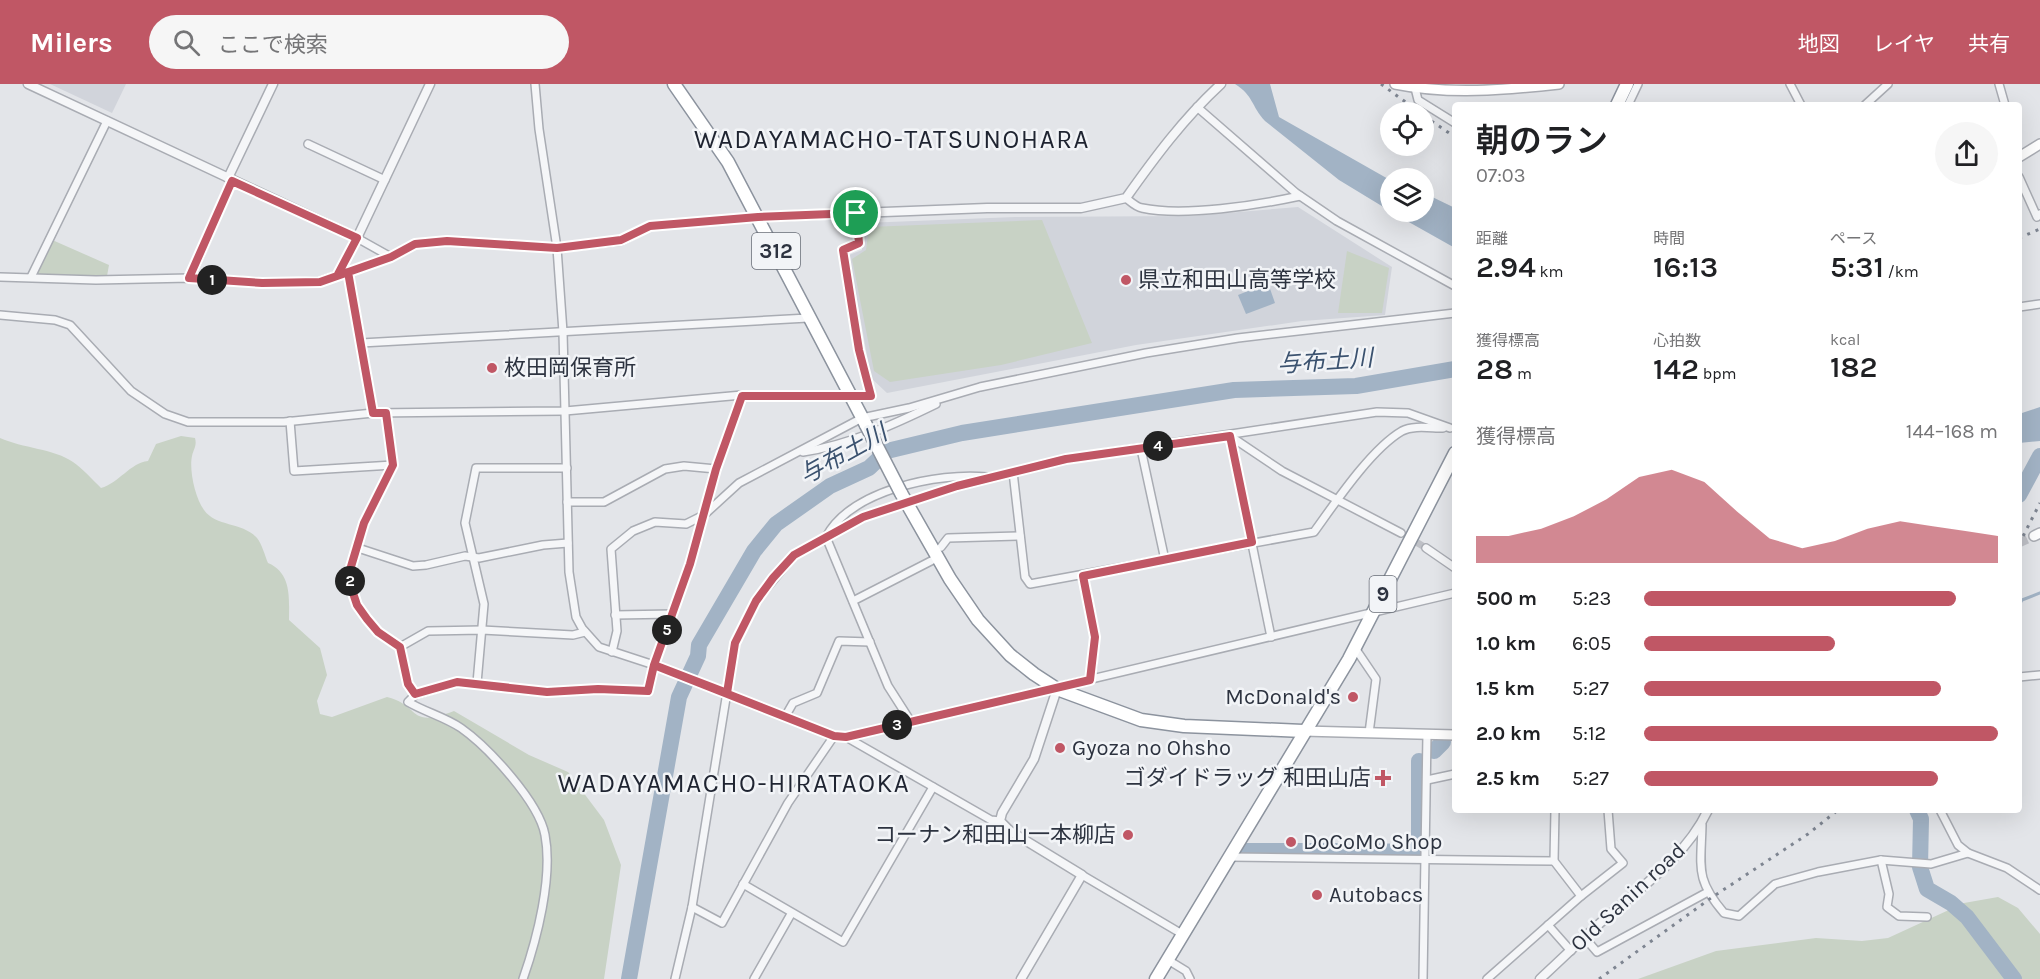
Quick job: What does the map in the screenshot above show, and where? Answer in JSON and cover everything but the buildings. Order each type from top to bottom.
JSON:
[{"type":"highway","name":"312","points":[[674,84],[728,162],[808,318],[950,579],[978,620],[1010,655],[1057,689],[1141,720],[1184,726],[1303,731]]},
{"type":"highway","points":[[1618,102],[1627,84]]},
{"type":"highway","name":"9","points":[[1156,979],[1355,648],[1452,459]]},
{"type":"main road","points":[[1395,84],[1415,88],[1493,91],[1559,84]]},
{"type":"main road","points":[[2022,155],[2040,144]]},
{"type":"main road","points":[[1303,731],[1452,735]]},
{"type":"street","points":[[28,84],[357,238],[391,257]]},
{"type":"street","points":[[189,278],[273,84]]},
{"type":"street","points":[[337,276],[430,84]]},
{"type":"street","points":[[536,84],[539,129],[557,248],[563,332],[568,543],[573,605],[585,632],[599,646],[654,665],[834,736],[846,737],[1057,689],[1452,594]]},
{"type":"street","points":[[0,277],[96,280],[189,278],[278,283],[320,282],[391,257],[415,244],[447,241],[557,248],[621,240],[650,226],[758,217],[987,208],[1081,208],[1126,198],[1159,150],[1198,105],[1221,84]]},
{"type":"street","points":[[1629,102],[1638,84]]},
{"type":"street","points":[[1790,84],[1799,102]]},
{"type":"street","points":[[1868,102],[1888,84]]},
{"type":"street","points":[[1999,84],[2004,102]]},
{"type":"street","points":[[1415,88],[1418,100],[1452,121]]},
{"type":"street","points":[[1198,105],[1300,196],[1337,221],[1452,284]]},
{"type":"street","points":[[31,277],[106,121]]},
{"type":"street","points":[[308,144],[385,180]]},
{"type":"street","points":[[2022,184],[2037,217],[2040,214]]},
{"type":"street","points":[[1126,198],[1140,208],[1167,210],[1211,209],[1300,196]]},
{"type":"street","points":[[0,315],[55,320],[70,325],[120,381],[165,414],[202,423],[290,421],[373,413],[565,411],[742,396],[871,396],[859,350],[843,250],[859,243],[856,213]]},
{"type":"street","points":[[348,272],[373,413]]},
{"type":"street","points":[[2022,307],[2040,304]]},
{"type":"street","points":[[612,652],[616,631],[611,549],[633,531],[655,522],[686,524],[704,515],[739,483],[795,453],[864,421],[980,387],[1146,353],[1238,338],[1452,313]]},
{"type":"street","points":[[361,343],[808,318]]},
{"type":"street","points":[[523,979],[534,943],[547,871],[545,834],[535,811],[512,777],[485,748],[450,722],[408,702],[415,694],[457,682],[547,692],[598,689],[648,691],[654,665],[673,614],[704,515],[716,469],[742,396]]},
{"type":"street","points":[[795,453],[821,449],[901,421],[952,396]]},
{"type":"street","points":[[675,979],[692,907],[725,693],[735,643],[756,601],[794,555],[863,517],[904,498],[1066,459],[1394,411],[1408,413],[1450,428],[1412,428],[1401,431],[1374,456],[1314,532],[1030,584],[1025,577],[1013,472]]},
{"type":"street","points":[[386,413],[393,465],[364,523],[350,570],[350,584],[357,605],[378,632],[400,647],[408,684],[415,694]]},
{"type":"street","points":[[290,421],[294,471],[393,465]]},
{"type":"street","points":[[1230,436],[1282,471],[1401,533]]},
{"type":"street","points":[[1230,436],[1271,637]]},
{"type":"street","points":[[1141,449],[1165,560]]},
{"type":"street","points":[[567,502],[604,502],[665,469],[684,466],[716,469]]},
{"type":"street","points":[[477,683],[484,604],[465,523],[476,468],[567,468]]},
{"type":"street","points":[[826,537],[834,522],[880,494],[942,477],[964,475],[991,478]]},
{"type":"street","points":[[941,547],[948,538],[1020,536]]},
{"type":"street","points":[[826,537],[888,686],[911,722]]},
{"type":"street","points":[[358,548],[413,566],[465,556],[472,557],[568,543]]},
{"type":"street","points":[[1426,548],[1452,566]]},
{"type":"street","points":[[853,601],[931,561]]},
{"type":"street","points":[[1083,576],[1095,637],[1090,680]]},
{"type":"street","points":[[615,615],[673,614]]},
{"type":"street","points":[[400,647],[429,631],[482,630],[573,635],[585,632]]},
{"type":"street","points":[[785,717],[793,703],[817,693],[839,641],[870,642]]},
{"type":"street","points":[[1355,648],[1376,679],[1369,733]]},
{"type":"street","points":[[2022,677],[2040,675]]},
{"type":"street","points":[[1000,821],[1002,813],[1034,759],[1057,689]]},
{"type":"street","points":[[1423,979],[1427,734]]},
{"type":"street","points":[[692,907],[722,923],[788,803],[834,736]]},
{"type":"street","points":[[846,737],[991,820],[1000,821],[1010,831],[1182,934]]},
{"type":"street","points":[[1426,780],[1452,775]]},
{"type":"street","points":[[743,884],[791,914],[843,942],[933,787]]},
{"type":"street","points":[[1555,813],[1554,861],[1581,896]]},
{"type":"street","points":[[1487,979],[1581,896],[1623,863],[1611,849],[1608,813]]},
{"type":"street","name":"Old Sanin road","points":[[1540,979],[1651,881],[1701,825],[1707,813]]},
{"type":"street","points":[[1942,813],[1958,845],[1968,853],[2007,868],[2040,890]]},
{"type":"street","points":[[1701,825],[1700,879],[1706,892],[1724,913],[1739,916],[1775,884],[1818,872],[1881,860],[1931,864],[1968,853]]},
{"type":"street","points":[[1228,857],[1554,861]]},
{"type":"street","points":[[1881,860],[1889,894],[1887,908],[1899,916],[1927,917]]},
{"type":"street","points":[[1021,979],[1082,875]]},
{"type":"street","points":[[1585,938],[1597,952],[1706,892]]},
{"type":"street","points":[[754,979],[791,914]]},
{"type":"street","points":[[1548,925],[1571,951]]},
{"type":"street","points":[[1168,960],[1186,971],[1190,979]]},
{"type":"shaded area","points":[[50,84],[126,84],[112,113]]},
{"type":"shaded area","points":[[1298,207],[1392,267],[1385,315],[1302,321],[1136,345],[887,393],[871,378],[849,255],[862,250],[864,223],[1015,217],[1191,216]]},
{"type":"shaded area","points":[[1042,220],[1092,343],[1001,365],[890,382],[874,371],[852,259],[866,250],[869,227]]},
{"type":"shaded area","points":[[50,239],[109,265],[107,276],[31,277]]},
{"type":"shaded area","points":[[1347,251],[1389,268],[1382,313],[1338,313]]},
{"type":"shaded area","points":[[181,436],[195,438],[191,462],[192,476],[195,491],[204,510],[215,519],[244,529],[257,538],[268,563],[281,573],[288,587],[289,620],[320,648],[327,675],[317,701],[320,714],[332,717],[387,697],[398,701],[421,717],[429,718],[454,711],[529,755],[568,772],[604,820],[621,865],[604,979],[0,979],[0,438],[66,458],[101,488],[136,465],[148,461],[156,444]]},
{"type":"shaded area","points":[[1998,897],[2018,908],[2040,934],[2040,979],[1638,979],[1716,951],[1816,938],[1862,941],[1888,938],[1964,903]]},
{"type":"water","points":[[1235,84],[1270,84],[1279,117],[1380,174],[1380,205],[1339,180],[1265,121],[1241,88]]},
{"type":"water","points":[[1434,198],[1452,207],[1452,246],[1409,222],[1434,222]]},
{"type":"water","points":[[1268,283],[1275,303],[1246,314],[1238,295]]},
{"type":"water","points":[[2040,407],[2040,441],[2022,443],[2022,413]]},
{"type":"waterway","name":"与布土川","points":[[629,979],[679,697],[698,656],[699,645],[754,551],[776,524],[830,486],[869,468],[887,451],[962,433],[1234,390],[1356,386],[1452,370]]},
{"type":"waterway","points":[[2022,489],[2040,456]]},
{"type":"waterway","points":[[2022,600],[2040,593]]},
{"type":"waterway","points":[[1434,751],[1443,742]]},
{"type":"waterway","points":[[1354,851],[1419,852],[1419,761]]},
{"type":"waterway","points":[[1918,813],[1921,819],[1920,867],[1927,889],[1951,903],[1967,917],[2014,979]]},
{"type":"waterway","points":[[1246,851],[1339,851]]},
{"type":"tunnel","points":[[2022,542],[2034,536]]},
{"type":"tunnel","points":[[1408,537],[1426,548]]},
{"type":"railway","points":[[1381,84],[1405,102]]},
{"type":"railway","points":[[1434,123],[1452,135]]},
{"type":"railway","points":[[2022,237],[2040,229]]},
{"type":"railway","points":[[2022,538],[2040,503]]},
{"type":"railway","points":[[1599,979],[1711,898],[1808,834],[1834,813]]},
{"type":"place","name":"県立和田山高等学校","points":[[1126,280]]},
{"type":"place","name":"枚田岡保育所","points":[[492,368]]},
{"type":"place","name":"McDonald's","points":[[1353,697]]},
{"type":"place","name":"Gyoza no Ohsho","points":[[1060,748]]},
{"type":"place","name":"ゴダイドラッグ 和田山店","points":[[1383,778]]},
{"type":"place","name":"コーナン和田山一本柳店","points":[[1128,835]]},
{"type":"place","name":"DoCoMo Shop","points":[[1291,842]]},
{"type":"place","name":"Autobacs","points":[[1317,895]]},
{"type":"district","name":"WADAYAMACHO-TATSUNOHARA","points":[[892,139]]},
{"type":"district","name":"WADAYAMACHO-HIRATAOKA","points":[[734,783]]},
{"type":"route","points":[[856,213],[758,217],[650,226],[621,240],[557,248],[447,241],[415,244],[391,257],[348,272],[337,276],[320,282],[262,283],[189,278],[232,181],[357,238],[337,276],[348,272],[373,413],[386,413],[393,465],[364,523],[350,570],[350,584],[357,605],[367,619],[378,632],[400,647],[408,684],[415,694],[457,682],[547,692],[598,689],[648,691],[654,665],[834,736],[846,737],[1090,680],[1095,637],[1083,576],[1252,542],[1230,436],[1066,459],[957,486],[863,517],[794,555],[773,578],[756,601],[735,643],[727,693],[654,665],[690,564],[716,469],[742,396],[780,398],[871,396],[859,350],[843,250],[859,243],[856,213]]}]
